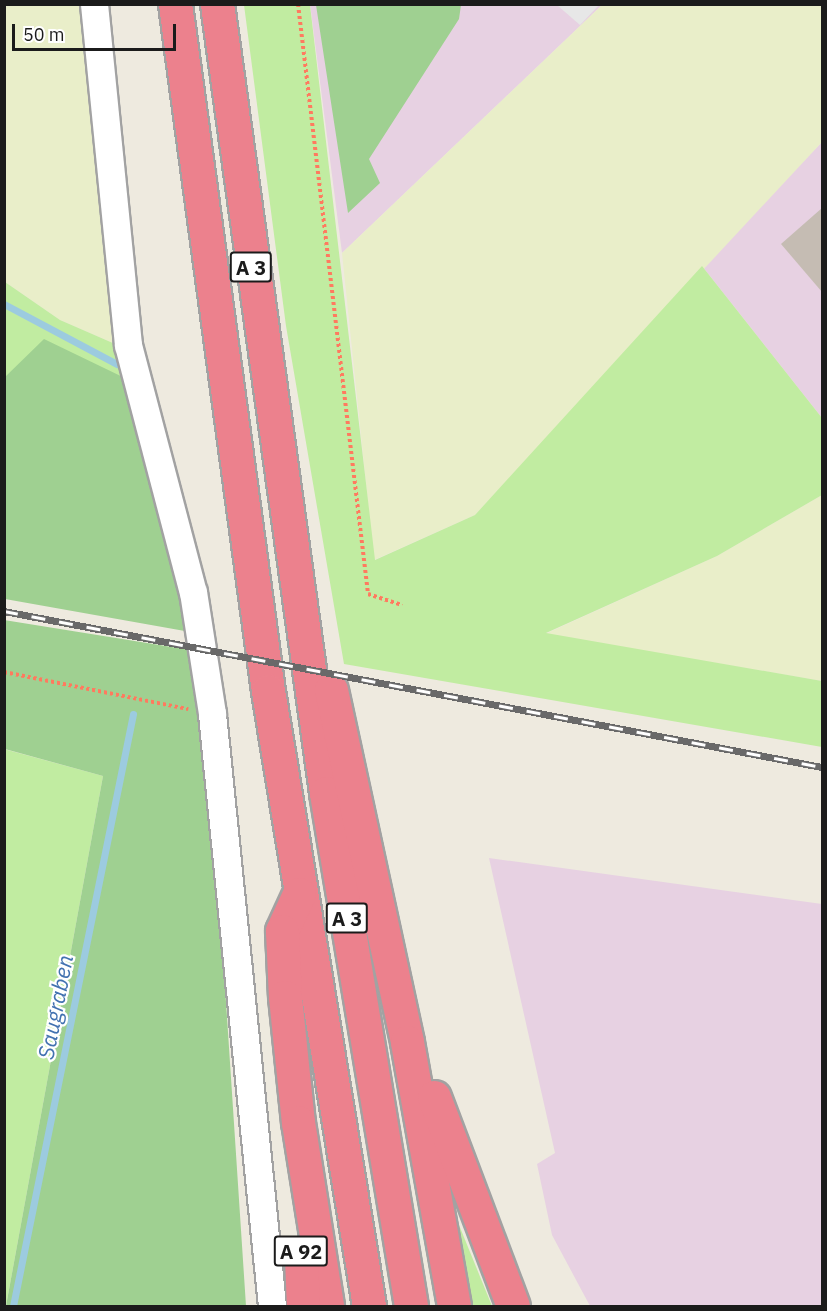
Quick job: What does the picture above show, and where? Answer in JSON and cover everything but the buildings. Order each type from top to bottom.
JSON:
[{"type":"highway","name":"A 3","points":[[175,4],[299,894],[369,1306]]},
{"type":"highway","name":"A 3","points":[[217,4],[287,528],[411,1306]]},
{"type":"highway","name":"A 3","points":[[287,528],[310,568],[407,1042],[454,1306]]},
{"type":"highway","name":"A 3","points":[[299,894],[282,931],[309,1196],[327,1306]]},
{"type":"highway","name":"A 3","points":[[407,1042],[425,1068],[513,1306]]},
{"type":"highway","name":"A 92","points":[[303,1306],[300,1221],[309,1196]]},
{"type":"lane","points":[[94,4],[128,345],[194,592],[212,714],[272,1306]]},
{"type":"path","points":[[298,4],[368,594],[402,605]]},
{"type":"path","points":[[4,672],[212,714]]},
{"type":"shaded area","points":[[310,4],[602,5],[342,253]]},
{"type":"shaded area","points":[[557,5],[599,5],[580,25]]},
{"type":"shaded area","points":[[822,142],[822,418],[702,266]]},
{"type":"shaded area","points":[[489,858],[822,904],[822,1306],[590,1306],[552,1235],[537,1164],[555,1153]]},
{"type":"green space","points":[[4,5],[88,5],[122,347],[60,320],[5,282]]},
{"type":"green space","points":[[244,5],[310,5],[375,560],[475,515],[702,266],[822,418],[822,495],[717,556],[546,633],[822,681],[822,747],[344,664],[286,326]]},
{"type":"green space","points":[[316,5],[461,5],[459,19],[369,159],[380,183],[348,213]]},
{"type":"green space","points":[[602,5],[822,5],[822,142],[475,515],[374,560],[342,253]]},
{"type":"green space","points":[[5,282],[60,320],[122,347],[131,381],[5,378]]},
{"type":"green space","points":[[44,339],[131,381],[154,504],[196,633],[5,599],[4,378]]},
{"type":"green space","points":[[822,495],[822,681],[545,634],[717,556]]},
{"type":"green space","points":[[4,620],[203,652],[246,1306],[6,1306],[103,776],[5,749]]},
{"type":"green space","points":[[4,749],[103,776],[6,1306],[4,1306]]},
{"type":"green space","points":[[459,1225],[492,1306],[467,1306],[454,1228]]},
{"type":"waterway","points":[[4,304],[117,364]]},
{"type":"waterway","name":"Saugraben","points":[[13,1306],[133,714]]},
{"type":"railway","points":[[4,611],[822,767]]}]
